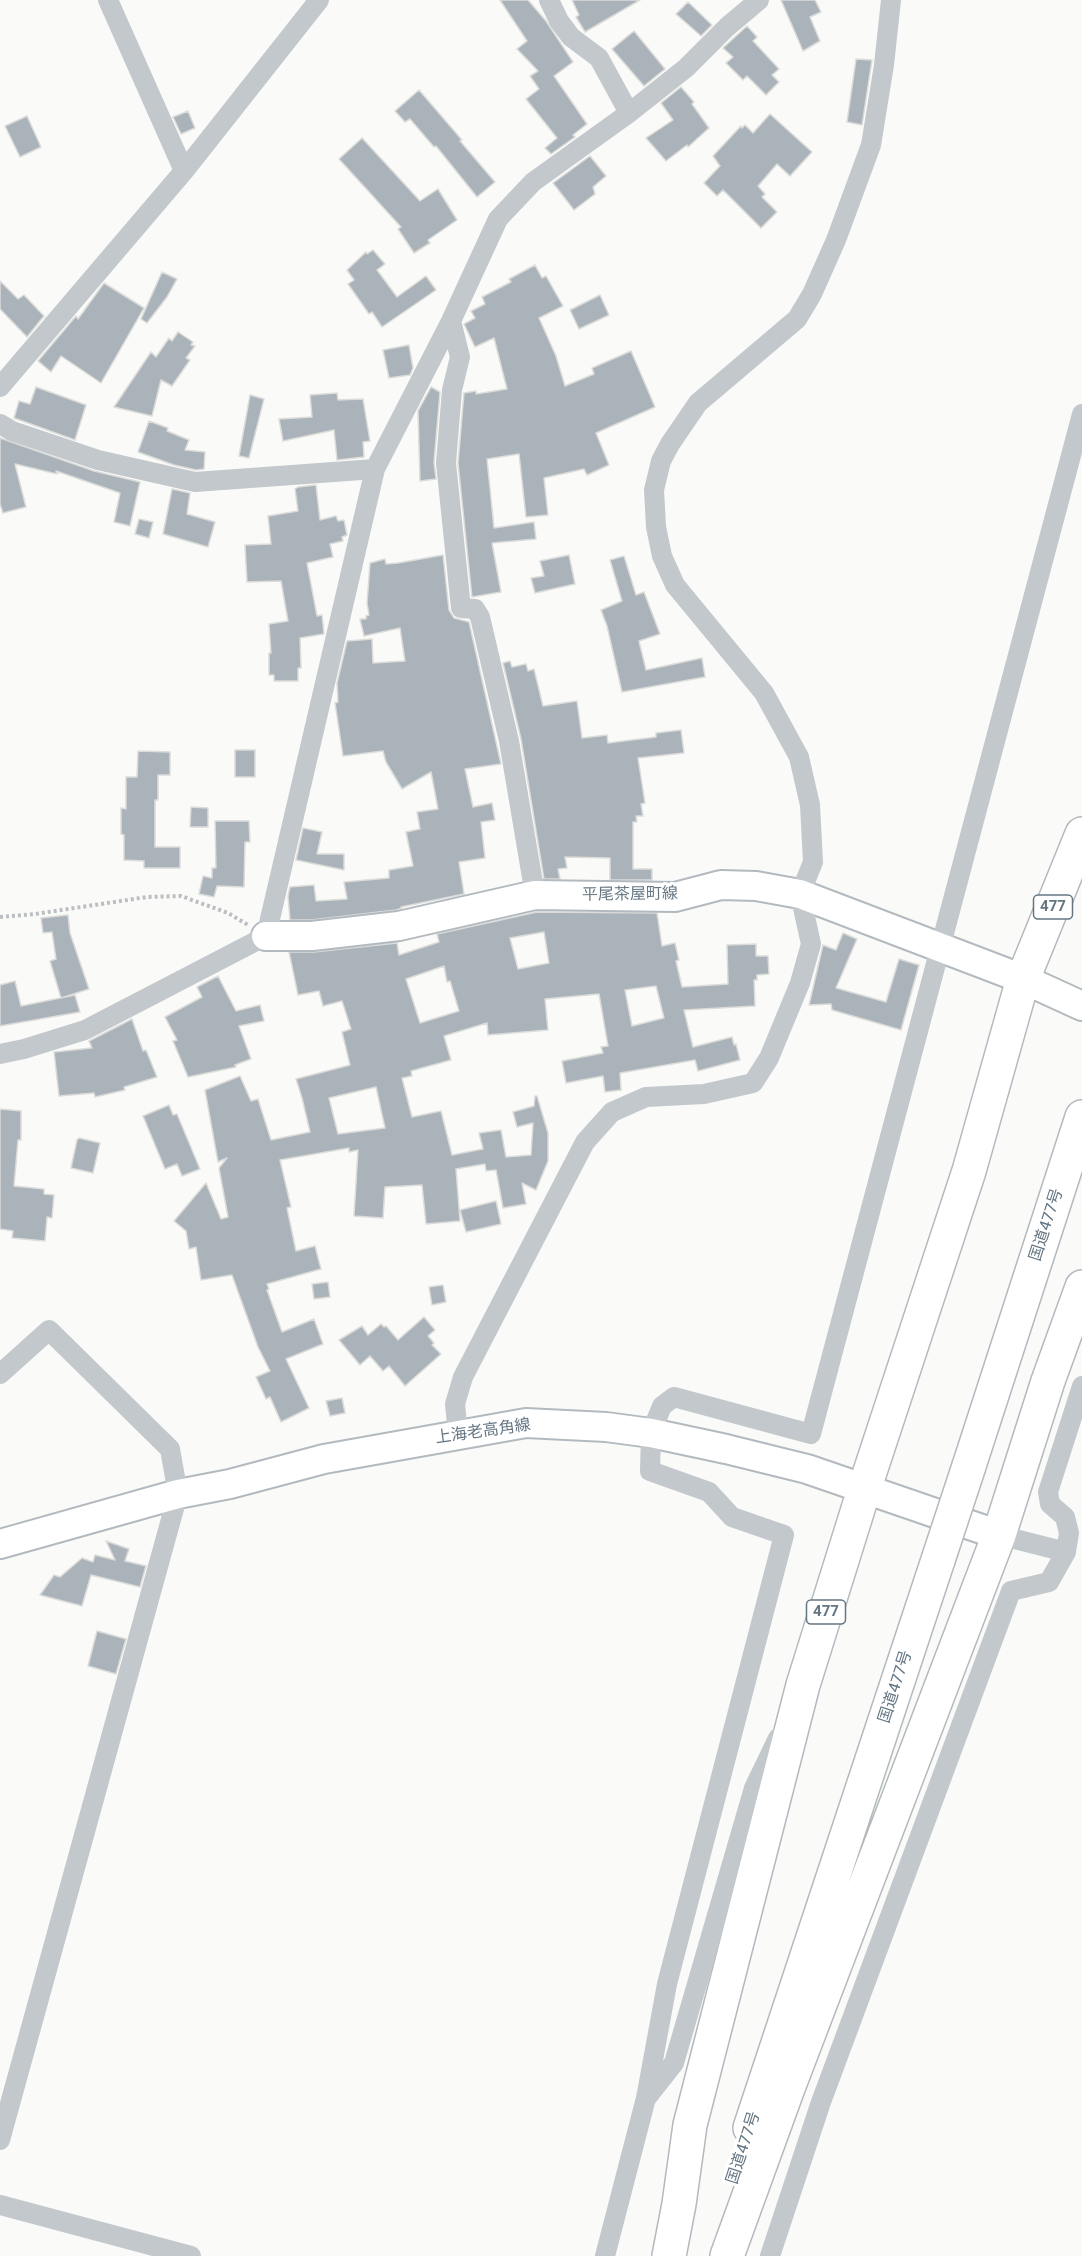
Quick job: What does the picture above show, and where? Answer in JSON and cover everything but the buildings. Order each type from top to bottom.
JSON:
[{"type":"highway","name":"477","points":[[669,2256],[690,2125],[803,1685],[864,1490],[969,1171],[1023,979],[1082,834]]},
{"type":"highway","name":"国道477号","points":[[709,2256],[1082,1117]]},
{"type":"highway","points":[[728,2256],[788,2088],[999,1535],[1048,1381],[1082,1287]]},
{"type":"main road","name":"平尾茶屋町線","points":[[266,936],[312,936],[399,926],[535,895],[675,897],[721,885],[756,886],[800,894],[1023,979],[1082,1006]]},
{"type":"main road","name":"上海老高角線","points":[[0,1544],[178,1494],[230,1484],[324,1459],[526,1423],[606,1427],[651,1433],[807,1469],[999,1535]]},
{"type":"street","points":[[108,0],[184,171]]},
{"type":"street","points":[[0,387],[184,171],[319,0]]},
{"type":"street","points":[[549,0],[559,21],[571,37],[599,58],[629,113]]},
{"type":"street","points":[[0,1054],[85,1030],[266,936],[375,469],[451,321],[498,219],[533,182],[629,113],[686,68],[727,27],[759,0]]},
{"type":"street","points":[[458,1435],[455,1404],[463,1377],[585,1142],[612,1112],[646,1097],[704,1094],[753,1083],[769,1058],[800,983],[811,944],[800,894],[813,862],[810,805],[799,757],[764,693],[675,585],[662,556],[656,527],[654,490],[662,461],[670,444],[698,403],[797,319],[812,294],[836,240],[871,145],[884,65],[891,0]]},
{"type":"street","points":[[451,321],[460,357],[452,390],[446,462],[461,608],[475,609],[480,617],[509,741],[535,895]]},
{"type":"street","points":[[605,2256],[646,2098],[667,1984],[784,1535],[732,1517],[709,1492],[650,1471],[651,1433],[662,1406],[674,1397],[812,1434],[1082,414]]},
{"type":"street","points":[[0,424],[12,431],[98,460],[195,482],[375,469]]},
{"type":"street","points":[[0,1374],[49,1330],[170,1449],[178,1494],[0,2140]]},
{"type":"street","points":[[771,2256],[821,2102],[1011,1591],[1049,1582],[1066,1552],[1069,1533],[1065,1517],[1050,1504],[1048,1492],[1082,1386]]},
{"type":"street","points":[[999,1535],[1066,1552]]},
{"type":"street","points":[[646,2098],[674,2063],[754,1788],[803,1685]]},
{"type":"street","points":[[0,2205],[190,2256]]},
{"type":"path","points":[[0,917],[147,897],[181,896],[228,913],[266,936]]}]
